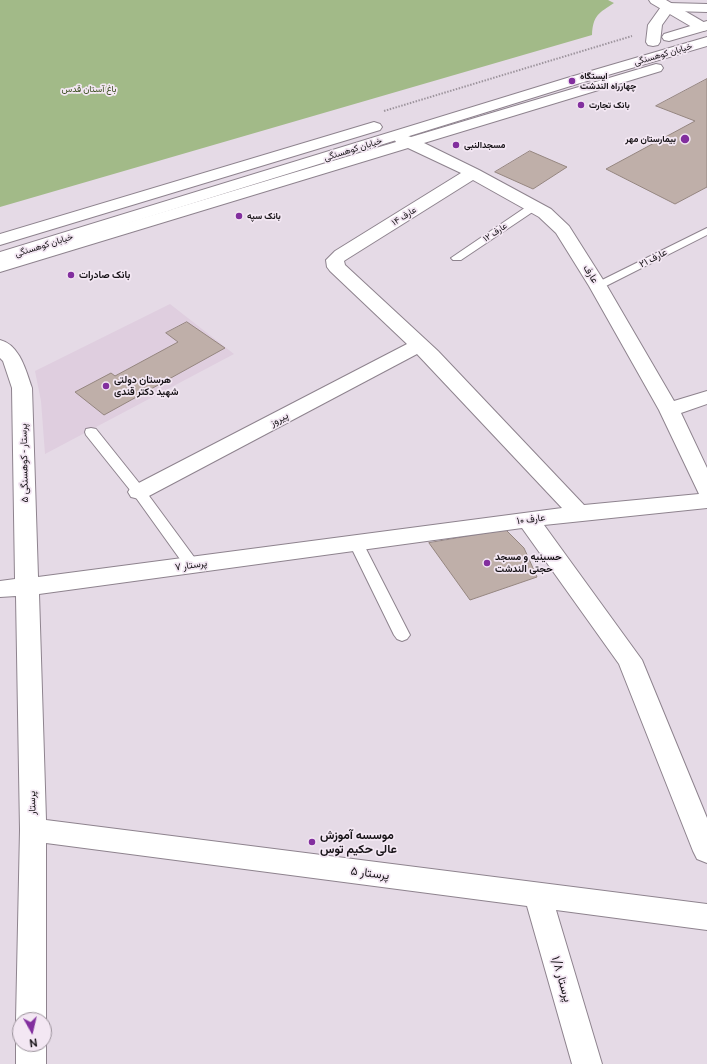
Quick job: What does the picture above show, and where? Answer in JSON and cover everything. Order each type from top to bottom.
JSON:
[{"type":"street","points":[[662,3],[707,8]]},
{"type":"street","points":[[662,3],[706,31]]},
{"type":"street","points":[[653,42],[655,25],[662,3]]},
{"type":"street","name":"خیابان کوهسنگی","points":[[0,240],[653,42],[706,31]]},
{"type":"street","name":"خیابان کوهسنگی","points":[[0,258],[402,139],[669,52],[706,31]]},
{"type":"street","points":[[669,52],[707,56]]},
{"type":"street","points":[[0,267],[402,139],[656,68]]},
{"type":"street","name":"عارف","points":[[402,139],[474,173],[545,213],[563,230],[598,286],[669,410],[707,490]]},
{"type":"street","name":"عارف ۱۴","points":[[419,345],[336,267],[335,260],[474,173]]},
{"type":"street","points":[[419,345],[431,354],[579,513]]},
{"type":"street","name":"پیروز","points":[[139,492],[419,345]]},
{"type":"street","name":"پرستار - کوهسنگی ۵","points":[[0,346],[12,359],[22,388],[27,587]]},
{"type":"street","points":[[669,410],[707,397]]},
{"type":"street","name":"عارف ۱۰","points":[[356,543],[579,513],[707,501]]},
{"type":"street","points":[[528,520],[630,660],[707,851]]},
{"type":"street","name":"پرستار ۷","points":[[0,589],[27,587],[356,543]]},
{"type":"street","name":"پرستار","points":[[27,587],[33,830],[31,1012]]},
{"type":"street","name":"پرستار ۵","points":[[33,830],[707,917]]},
{"type":"street","name":"پرستار ۱/۸","points":[[538,895],[587,1064]]},
{"type":"street","points":[[31,1052],[31,1064]]},
{"type":"lane","name":"عارف ۱۲","points":[[457,258],[533,207]]},
{"type":"lane","name":"عارف ۲۱","points":[[598,286],[707,231]]},
{"type":"lane","points":[[91,432],[139,492],[192,564]]},
{"type":"lane","points":[[356,543],[402,634]]},
{"type":"shaded area","name":"هرستان دولتی شهید دکتر قندی","points":[[170,304],[234,354],[45,454],[41,401],[35,371]]},
{"type":"green space","name":"باغ آستان قدس","points":[[0,0],[608,0],[614,3],[604,9],[595,19],[592,35],[0,207]]},
{"type":"building","name":"بیمارستان مهر","points":[[707,79],[707,187],[675,204],[606,169],[695,121],[656,106]]},
{"type":"building","points":[[530,151],[567,167],[533,189],[495,172]]},
{"type":"building","points":[[187,322],[225,348],[104,415],[75,392],[111,373],[115,376],[178,342],[166,333]]},
{"type":"building","name":"حسینیه و مسجد حجتی الندشت","points":[[506,530],[524,548],[537,577],[470,600],[429,543]]},
{"type":"place","name":"ایستگاه چهارراه الندشت","points":[[572,81]]},
{"type":"place","name":"بانک تجارت","points":[[581,105]]},
{"type":"place","name":"بیمارستان مهر","points":[[685,139]]},
{"type":"place","name":"مسجدالنبی","points":[[456,145]]},
{"type":"place","name":"بانک سپه","points":[[239,216]]},
{"type":"place","name":"بانک صادرات","points":[[71,275]]},
{"type":"place","name":"هرستان دولتی شهید دکتر قندی","points":[[106,386]]},
{"type":"place","name":"حسینیه و مسجد حجتی الندشت","points":[[487,563]]},
{"type":"place","name":"موسسه آموزش عالی حکیم توس","points":[[312,842]]}]
